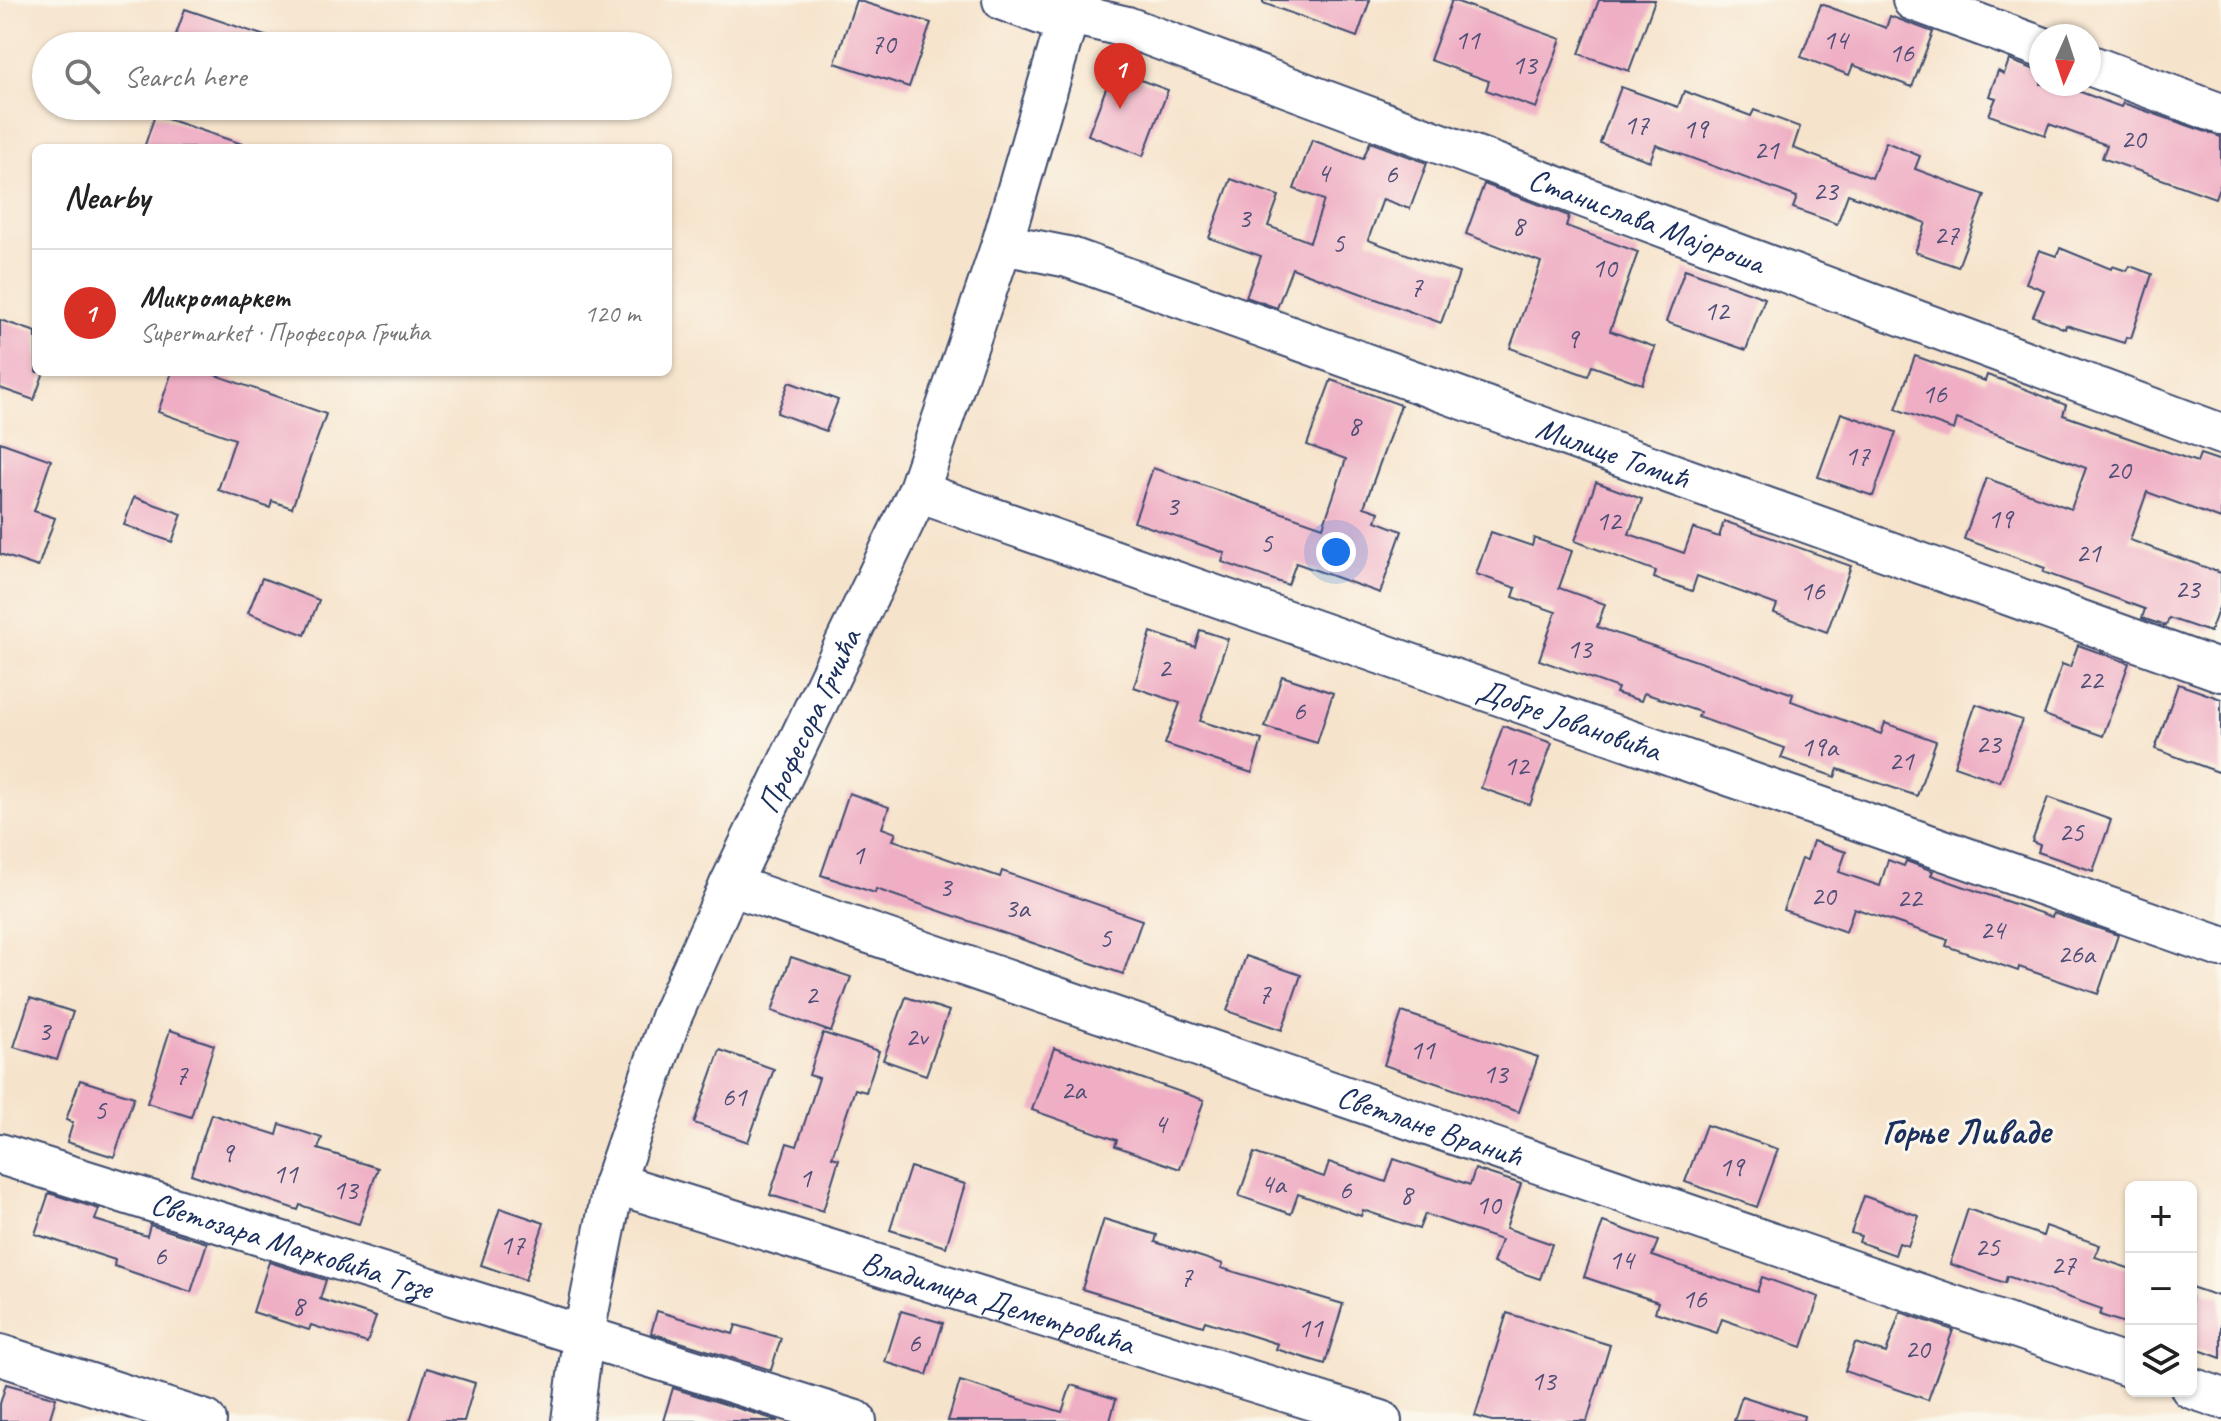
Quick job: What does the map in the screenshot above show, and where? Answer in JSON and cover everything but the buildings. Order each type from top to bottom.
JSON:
[{"type":"street","points":[[1003,0],[1071,13]]},
{"type":"street","points":[[1913,0],[2029,43]]},
{"type":"street","name":"Професора Грчића","points":[[572,1421],[583,1338],[614,1183],[671,1017],[730,885],[918,492],[1002,244],[1071,13]]},
{"type":"street","name":"Станислава Мајороша","points":[[1071,13],[1127,27],[2221,434]]},
{"type":"street","points":[[2101,69],[2221,114]]},
{"type":"street","name":"Милице Томић","points":[[1002,244],[1068,257],[2221,671]]},
{"type":"street","name":"Добре Јовановића","points":[[918,492],[2221,947]]},
{"type":"street","name":"Светлане Вранић","points":[[730,885],[2125,1365]]},
{"type":"street","name":"Светозара Марковића Тозе","points":[[0,1154],[856,1421]]},
{"type":"street","name":"Владимира Деметровића","points":[[614,1183],[1381,1421]]},
{"type":"street","points":[[0,1355],[206,1421]]},
{"type":"street","points":[[2197,1390],[2221,1398]]},
{"type":"place","name":"Микромаркет","points":[[1120,109]]},
{"type":"district","name":"Горње Ливаде","points":[[1966,1131]]}]
